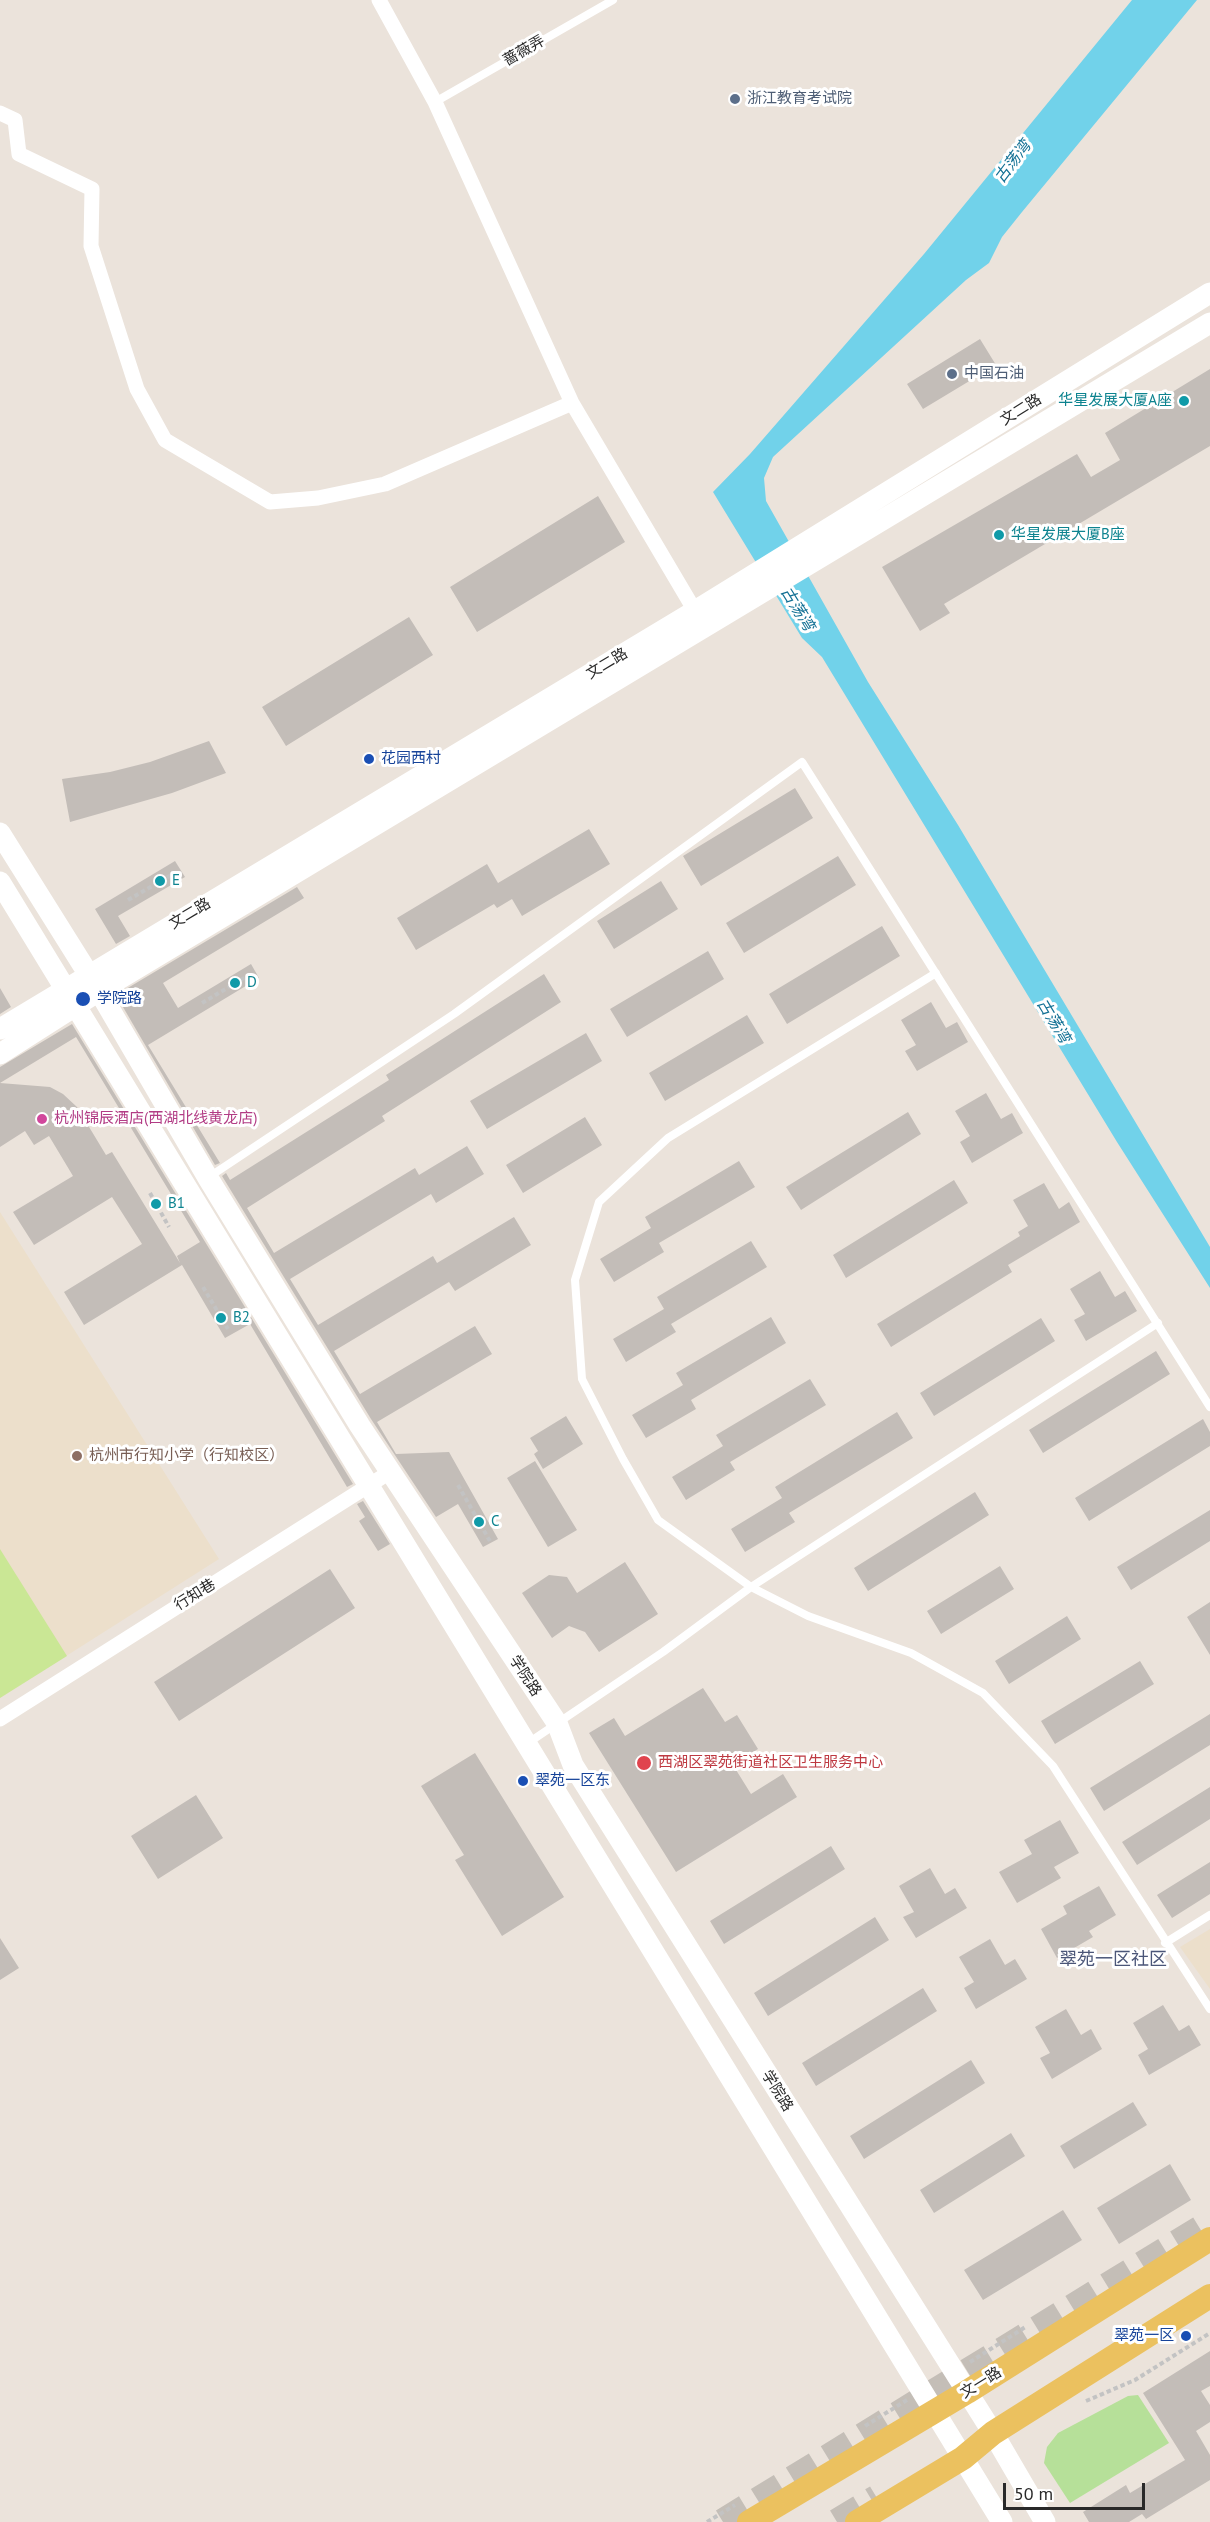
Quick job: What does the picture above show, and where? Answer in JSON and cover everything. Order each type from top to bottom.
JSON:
[{"type":"main road","name":"文二路","points":[[807,554],[1210,293]]},
{"type":"main road","name":"文二路","points":[[0,1029],[65,989],[93,984],[807,554],[1210,323]]},
{"type":"main road","name":"文二路","points":[[0,1054],[78,1006],[93,984],[695,611],[758,583]]},
{"type":"main road","name":"学院路","points":[[0,833],[208,1178],[390,1472],[557,1723],[573,1765],[967,2391],[1045,2522]]},
{"type":"main road","name":"学院路","points":[[0,882],[65,989],[78,1006],[1002,2522]]},
{"type":"main road","name":"文一路","points":[[749,2522],[967,2391],[1210,2239]]},
{"type":"main road","points":[[857,2522],[963,2458],[993,2433],[1210,2296]]},
{"type":"street","points":[[379,0],[435,102],[572,403],[695,611]]},
{"type":"street","points":[[0,112],[15,120],[19,154],[92,189],[91,246],[138,388],[165,440],[270,502],[318,498],[385,484],[572,403]]},
{"type":"street","name":"行知巷","points":[[0,1719],[390,1472]]},
{"type":"lane","name":"蔷薇弄","points":[[435,102],[613,0]]},
{"type":"lane","points":[[208,1178],[454,1014],[802,762],[1210,1407]]},
{"type":"lane","points":[[936,973],[668,1137],[599,1202],[575,1280],[582,1379],[623,1459],[658,1520],[751,1587],[808,1616],[911,1653],[983,1693],[1053,1766],[1210,2009]]},
{"type":"lane","points":[[528,1743],[663,1652],[751,1587],[1158,1323]]},
{"type":"lane","points":[[1165,1942],[1210,1915]]},
{"type":"path","points":[[128,900],[175,873]]},
{"type":"path","points":[[202,1003],[249,975]]},
{"type":"path","points":[[150,1193],[169,1227]]},
{"type":"path","points":[[203,1287],[228,1329]]},
{"type":"path","points":[[458,1485],[491,1543]]},
{"type":"shaded area","name":"杭州市行知小学（行知校区）","points":[[0,1212],[219,1559],[0,1698]]},
{"type":"shaded area","points":[[1210,1929],[1210,1989],[1180,1947]]},
{"type":"green space","points":[[0,1549],[67,1656],[0,1698]]},
{"type":"green space","points":[[1138,2395],[1169,2443],[1070,2503],[1044,2463],[1047,2447],[1058,2433],[1128,2396]]},
{"type":"water","name":"古荡湾","points":[[1132,0],[1197,0],[1002,237],[989,263],[966,280],[773,457],[764,478],[766,501],[868,682],[958,825],[1210,1247],[1210,1288],[1117,1142],[822,657],[802,638],[713,492],[750,454],[924,254]]},
{"type":"building","name":"中国石油","points":[[980,339],[996,365],[923,409],[907,384]]},
{"type":"building","name":"华星发展大厦B座","points":[[1210,369],[1210,446],[944,604],[950,613],[920,631],[882,567],[1077,454],[1091,477],[1120,460],[1105,433]]},
{"type":"building","points":[[598,496],[625,542],[477,632],[450,587]]},
{"type":"building","points":[[409,617],[433,655],[286,746],[262,707]]},
{"type":"building","points":[[209,741],[226,773],[172,793],[70,822],[62,779],[110,772],[150,762]]},
{"type":"building","points":[[795,788],[813,818],[701,886],[683,856]]},
{"type":"building","points":[[589,829],[610,864],[522,916],[512,899],[497,908],[494,904],[416,950],[397,918],[487,864],[498,883]]},
{"type":"building","points":[[838,856],[856,885],[744,953],[726,923]]},
{"type":"building","points":[[175,861],[185,877],[118,916],[130,936],[116,944],[95,909]]},
{"type":"building","points":[[661,881],[678,909],[614,949],[597,921]]},
{"type":"building","points":[[297,887],[304,898],[163,983],[178,1008],[251,964],[259,978],[148,1045],[220,1163],[215,1165],[116,995]]},
{"type":"building","points":[[882,926],[900,956],[787,1024],[769,994]]},
{"type":"building","points":[[708,951],[724,979],[627,1037],[610,1009]]},
{"type":"building","points":[[544,974],[561,1002],[382,1116],[385,1121],[247,1208],[274,1253],[415,1168],[419,1175],[467,1146],[484,1174],[436,1203],[431,1194],[290,1279],[318,1325],[433,1256],[437,1263],[514,1217],[531,1245],[455,1291],[449,1282],[334,1351],[360,1394],[475,1326],[492,1354],[377,1422],[396,1454],[449,1452],[498,1539],[483,1547],[458,1504],[436,1517],[371,1419],[222,1176],[226,1173],[230,1180],[389,1080],[386,1075]]},
{"type":"building","points":[[0,988],[11,1007],[0,1014]]},
{"type":"building","points":[[931,1002],[946,1028],[957,1022],[968,1042],[917,1071],[905,1051],[916,1045],[901,1020]]},
{"type":"building","points":[[747,1015],[764,1043],[665,1101],[649,1073]]},
{"type":"building","points":[[72,1024],[353,1484],[347,1487],[250,1324],[225,1338],[182,1265],[84,1325],[64,1292],[142,1244],[112,1197],[34,1245],[13,1212],[73,1176],[49,1136],[34,1145],[25,1131],[0,1147],[0,1083],[0,1067]],"holes":[[[76,1037],[200,1242],[177,1256],[180,1263],[112,1152],[106,1155],[77,1107],[63,1094],[50,1087],[0,1083]]]},
{"type":"building","points":[[586,1033],[602,1061],[487,1129],[470,1101]]},
{"type":"building","points":[[986,1093],[1001,1119],[1012,1113],[1023,1133],[972,1163],[960,1142],[970,1136],[955,1111]]},
{"type":"building","points":[[908,1112],[921,1134],[801,1210],[786,1187]]},
{"type":"building","points":[[585,1117],[602,1145],[523,1193],[506,1165]]},
{"type":"building","points":[[739,1161],[755,1187],[659,1243],[664,1252],[614,1282],[600,1259],[651,1228],[645,1217]]},
{"type":"building","points":[[954,1180],[968,1203],[846,1278],[833,1255]]},
{"type":"building","points":[[1044,1183],[1059,1209],[1069,1202],[1080,1222],[1008,1265],[1012,1272],[891,1347],[877,1324],[1020,1236],[1018,1232],[1028,1226],[1013,1200]]},
{"type":"building","points":[[751,1241],[767,1267],[671,1324],[676,1332],[626,1362],[613,1339],[664,1309],[657,1297]]},
{"type":"building","points":[[1100,1271],[1115,1297],[1125,1291],[1137,1311],[1086,1341],[1074,1320],[1085,1314],[1070,1289]]},
{"type":"building","points":[[771,1317],[786,1343],[691,1400],[696,1409],[646,1438],[632,1415],[683,1385],[676,1373]]},
{"type":"building","points":[[1041,1318],[1055,1341],[934,1416],[920,1393]]},
{"type":"building","points":[[1156,1351],[1170,1374],[1043,1453],[1029,1430]]},
{"type":"building","points":[[810,1379],[826,1405],[730,1462],[735,1470],[686,1500],[672,1477],[723,1446],[716,1435]]},
{"type":"building","points":[[897,1412],[913,1438],[789,1513],[795,1522],[745,1552],[731,1529],[782,1498],[775,1487]]},
{"type":"building","points":[[566,1416],[583,1444],[543,1469],[534,1454],[538,1451],[530,1438]]},
{"type":"building","points":[[1203,1419],[1210,1432],[1210,1446],[1089,1521],[1075,1498]]},
{"type":"building","points":[[535,1461],[577,1530],[548,1547],[507,1478]]},
{"type":"building","points":[[975,1492],[989,1515],[868,1591],[854,1568]]},
{"type":"building","points":[[363,1501],[390,1544],[378,1551],[359,1521],[365,1517],[357,1504]]},
{"type":"building","points":[[1210,1510],[1210,1541],[1131,1590],[1117,1567]]},
{"type":"building","points":[[625,1562],[658,1614],[599,1652],[585,1632],[569,1626],[552,1638],[522,1593],[549,1575],[567,1577],[577,1593]]},
{"type":"building","points":[[1000,1566],[1014,1589],[941,1634],[927,1611]]},
{"type":"building","points":[[330,1569],[355,1608],[179,1721],[154,1682]]},
{"type":"building","points":[[1210,1602],[1210,1655],[1187,1617]]},
{"type":"building","points":[[1067,1616],[1081,1639],[1009,1684],[995,1661]]},
{"type":"building","points":[[1140,1661],[1154,1684],[1055,1744],[1041,1721]]},
{"type":"building","name":"西湖区翠苑街道社区卫生服务中心","points":[[703,1688],[725,1722],[737,1715],[758,1749],[733,1765],[751,1794],[783,1774],[797,1797],[676,1872],[589,1733],[614,1718],[625,1736]]},
{"type":"building","points":[[1210,1714],[1210,1745],[1104,1811],[1090,1788]]},
{"type":"building","points":[[475,1753],[564,1897],[502,1936],[455,1860],[464,1855],[421,1786]]},
{"type":"building","points":[[1210,1787],[1210,1819],[1137,1865],[1122,1842]]},
{"type":"building","points":[[196,1795],[223,1838],[158,1879],[131,1836]]},
{"type":"building","points":[[1060,1820],[1079,1853],[1054,1867],[1061,1878],[1017,1903],[999,1872],[1032,1854],[1024,1840]]},
{"type":"building","points":[[831,1846],[845,1869],[724,1944],[710,1921]]},
{"type":"building","points":[[1210,1862],[1210,1894],[1172,1918],[1157,1895]]},
{"type":"building","points":[[930,1868],[945,1894],[955,1888],[967,1908],[916,1938],[903,1917],[914,1912],[899,1886]]},
{"type":"building","points":[[1099,1886],[1116,1915],[1089,1931],[1093,1937],[1057,1958],[1041,1929],[1067,1914],[1063,1906]]},
{"type":"building","points":[[875,1917],[889,1940],[768,2016],[754,1993]]},
{"type":"building","points":[[0,1938],[19,1968],[0,1980]]},
{"type":"building","points":[[990,1939],[1005,1965],[1015,1959],[1027,1979],[976,2009],[964,1988],[974,1982],[959,1957]]},
{"type":"building","points":[[923,1988],[937,2011],[816,2086],[802,2063]]},
{"type":"building","points":[[1163,2005],[1179,2031],[1189,2025],[1201,2045],[1149,2075],[1138,2055],[1148,2049],[1133,2023]]},
{"type":"building","points":[[1066,2009],[1081,2035],[1091,2029],[1102,2049],[1052,2079],[1040,2058],[1050,2053],[1035,2027]]},
{"type":"building","points":[[971,2060],[985,2083],[864,2159],[850,2136]]},
{"type":"building","points":[[1133,2102],[1147,2125],[1074,2169],[1060,2146]]},
{"type":"building","points":[[1011,2133],[1025,2156],[934,2213],[920,2190]]},
{"type":"building","points":[[1170,2164],[1191,2200],[1119,2244],[1097,2208]]},
{"type":"building","points":[[1063,2210],[1082,2240],[983,2300],[964,2270]]},
{"type":"building","points":[[1210,2351],[1210,2386],[1201,2391],[1210,2405],[1210,2422],[1196,2431],[1210,2455],[1210,2480],[1146,2519],[1142,2514],[1129,2522],[1089,2522],[1083,2512],[1126,2485],[1130,2493],[1185,2460],[1143,2393]]},
{"type":"tunnel","points":[[723,2522],[1210,2223]]},
{"type":"tunnel","points":[[837,2522],[877,2498]]},
{"type":"place","name":"浙江教育考试院","points":[[735,99]]},
{"type":"place","name":"中国石油","points":[[952,374]]},
{"type":"place","name":"华星发展大厦A座","points":[[1184,401]]},
{"type":"place","name":"华星发展大厦B座","points":[[999,535]]},
{"type":"place","name":"花园西村","points":[[369,759]]},
{"type":"place","name":"E","points":[[160,881]]},
{"type":"place","name":"D","points":[[235,983]]},
{"type":"place","name":"学院路","points":[[83,999]]},
{"type":"place","name":"杭州锦辰酒店(西湖北线黄龙店)","points":[[42,1119]]},
{"type":"place","name":"B1","points":[[156,1204]]},
{"type":"place","name":"B2","points":[[221,1318]]},
{"type":"place","name":"杭州市行知小学（行知校区）","points":[[77,1456]]},
{"type":"place","name":"C","points":[[479,1522]]},
{"type":"place","name":"西湖区翠苑街道社区卫生服务中心","points":[[644,1763]]},
{"type":"place","name":"翠苑一区东","points":[[523,1781]]},
{"type":"place","name":"翠苑一区","points":[[1186,2336]]},
{"type":"district","name":"翠苑一区社区","points":[[1113,1960]]}]
